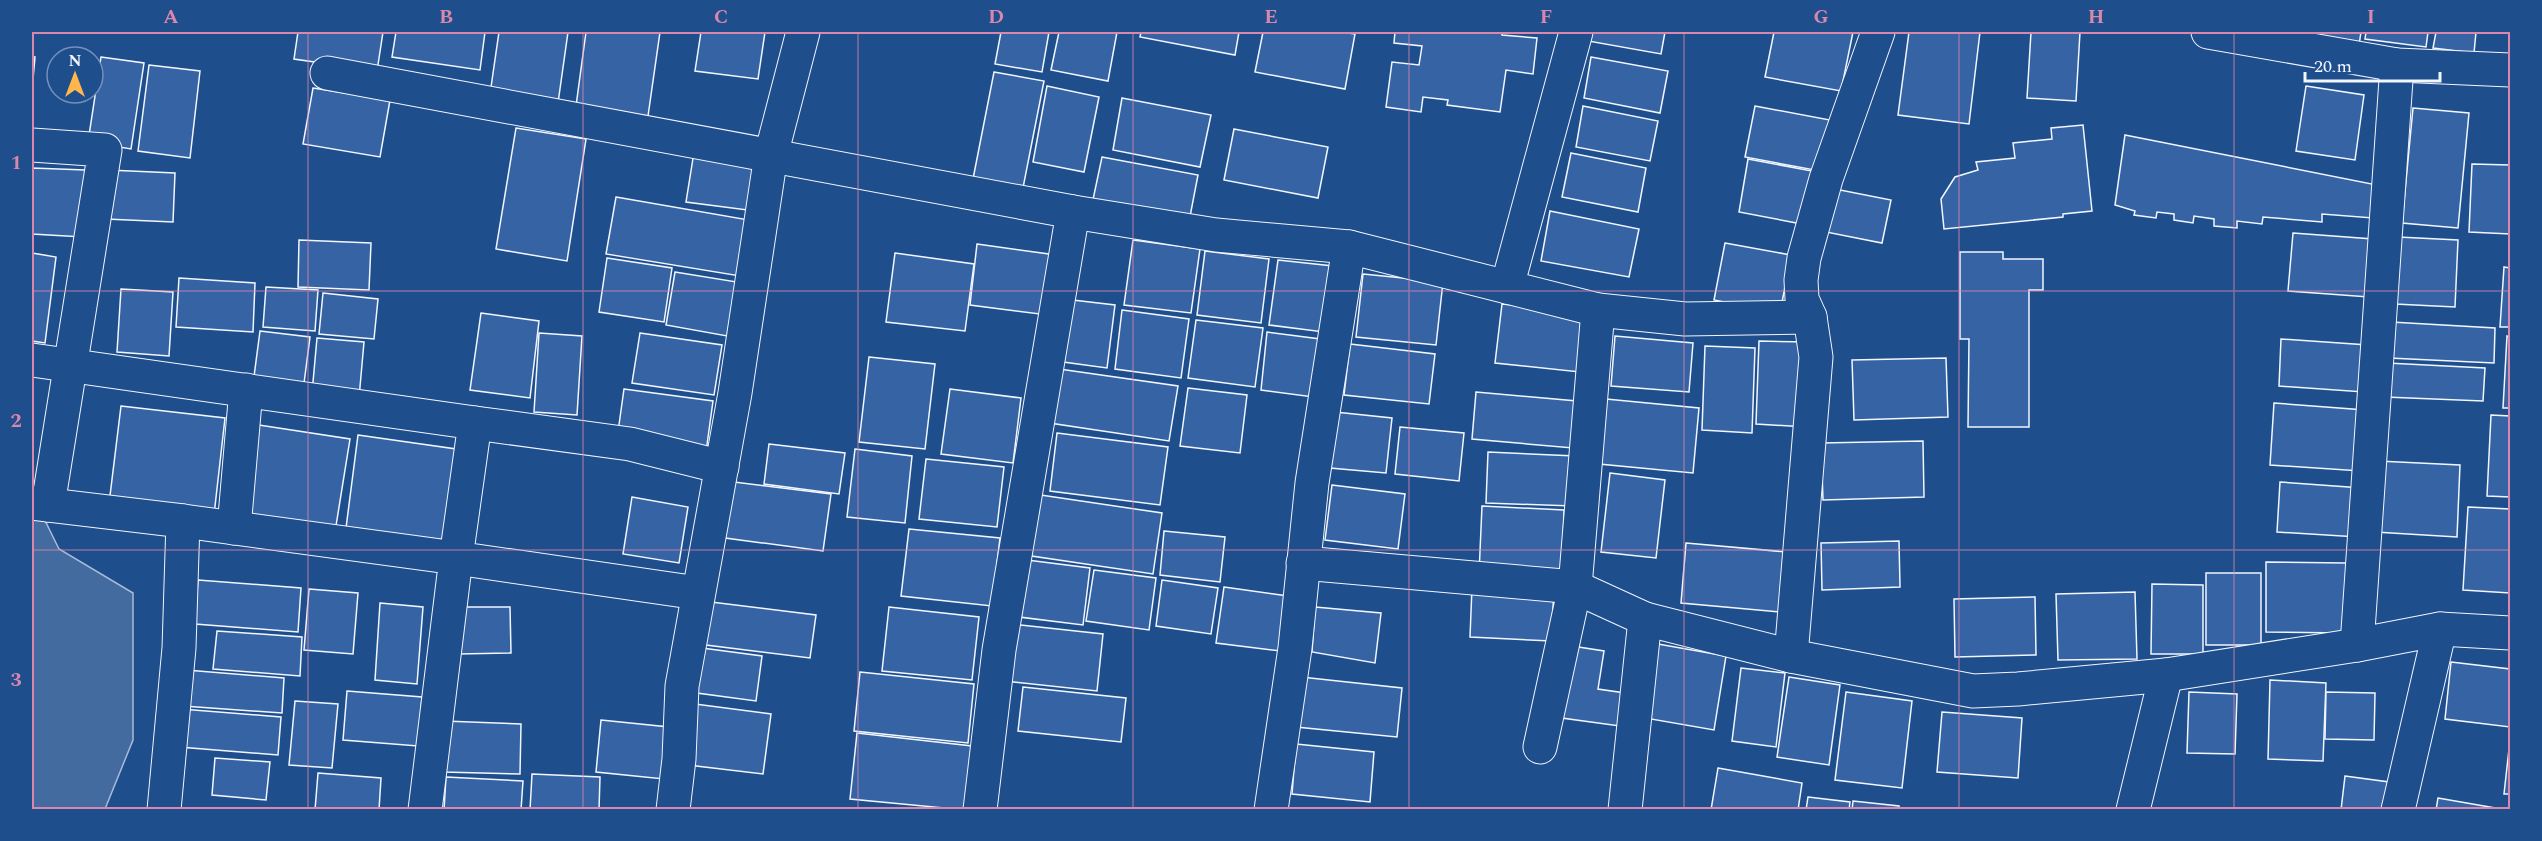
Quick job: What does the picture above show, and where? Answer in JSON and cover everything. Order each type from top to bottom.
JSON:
[{"type":"street","points":[[673,810],[679,759],[682,686],[722,467],[771,155],[803,32]]},
{"type":"street","points":[[1507,287],[1576,32]]},
{"type":"street","points":[[1791,656],[1816,357],[1810,317],[1802,298],[1801,280],[1804,258],[1826,179],[1878,32]]},
{"type":"street","points":[[2208,32],[2397,65],[2511,70]]},
{"type":"street","points":[[2357,645],[2397,65]]},
{"type":"street","points":[[327,73],[1073,212],[1216,235],[1349,247],[1598,310],[1685,319],[1810,317]]},
{"type":"street","points":[[32,145],[105,150],[72,366],[40,504],[183,521],[698,593]]},
{"type":"street","points":[[980,810],[999,650],[1073,212]]},
{"type":"street","points":[[1271,810],[1295,648],[1312,483],[1349,247]]},
{"type":"street","points":[[1540,747],[1575,587],[1598,310]]},
{"type":"street","points":[[32,360],[630,444],[722,467]]},
{"type":"street","points":[[234,528],[246,390]]},
{"type":"street","points":[[425,810],[475,423]]},
{"type":"street","points":[[164,810],[179,648],[183,521]]},
{"type":"street","points":[[1303,563],[1575,587],[1645,619],[1791,656],[1973,691],[2166,675],[2357,645],[2440,629],[2511,633]]},
{"type":"street","points":[[1624,810],[1645,619]]},
{"type":"street","points":[[2398,810],[2440,629]]},
{"type":"street","points":[[2133,810],[2166,675]]},
{"type":"water","points":[[32,494],[59,549],[133,593],[133,740],[105,809],[32,809]]},
{"type":"building","points":[[298,32],[383,32],[377,71],[294,59]]},
{"type":"building","points":[[396,32],[485,32],[480,70],[392,57]]},
{"type":"building","points":[[499,32],[568,32],[558,103],[490,94]]},
{"type":"building","points":[[586,32],[660,32],[648,116],[576,106]]},
{"type":"building","points":[[701,32],[765,32],[758,79],[695,71]]},
{"type":"building","points":[[1001,32],[1049,32],[1042,72],[995,64]]},
{"type":"building","points":[[1059,32],[1117,32],[1108,81],[1051,70]]},
{"type":"building","points":[[1141,32],[1239,32],[1235,55],[1140,37]]},
{"type":"building","points":[[1263,32],[1355,34],[1345,89],[1255,72]]},
{"type":"building","points":[[1395,32],[1502,32],[1502,35],[1537,38],[1533,74],[1506,70],[1500,112],[1447,105],[1448,100],[1423,97],[1421,112],[1386,107],[1392,62],[1419,65],[1422,46],[1394,43]]},
{"type":"building","points":[[1590,32],[1665,32],[1661,54],[1588,41]]},
{"type":"building","points":[[1774,32],[1853,32],[1841,91],[1765,77]]},
{"type":"building","points":[[1909,32],[1980,32],[1969,124],[1898,115]]},
{"type":"building","points":[[2031,32],[2080,32],[2076,101],[2027,98]]},
{"type":"building","points":[[2288,32],[2361,32],[2359,45]]},
{"type":"building","points":[[2366,32],[2428,32],[2426,47],[2365,39]]},
{"type":"building","points":[[2436,32],[2476,32],[2474,53],[2433,48]]},
{"type":"building","points":[[32,56],[35,57],[32,90]]},
{"type":"building","points":[[1591,57],[1668,71],[1660,113],[1584,98]]},
{"type":"building","points":[[105,58],[144,63],[131,149],[88,142],[94,105],[105,105]]},
{"type":"building","points":[[149,65],[200,71],[190,158],[138,151]]},
{"type":"building","points":[[994,72],[1044,81],[1022,193],[972,184]]},
{"type":"building","points":[[1047,86],[1099,97],[1084,172],[1033,162]]},
{"type":"building","points":[[2306,86],[2364,95],[2355,160],[2296,151]]},
{"type":"building","points":[[313,88],[390,100],[380,157],[303,144]]},
{"type":"building","points":[[1122,98],[1211,115],[1200,167],[1113,150]]},
{"type":"building","points":[[1583,106],[1658,121],[1650,161],[1576,147]]},
{"type":"building","points":[[1755,106],[1830,120],[1820,171],[1745,157]]},
{"type":"building","points":[[2413,108],[2469,113],[2458,228],[2402,223]]},
{"type":"building","points":[[2083,125],[2092,211],[2063,214],[2063,217],[1944,229],[1941,199],[1955,177],[1978,170],[1976,162],[2015,158],[2013,143],[2052,139],[2051,128]]},
{"type":"building","points":[[516,128],[586,139],[567,261],[496,249]]},
{"type":"building","points":[[1234,129],[1328,147],[1318,198],[1224,180]]},
{"type":"building","points":[[2125,135],[2377,185],[2373,218],[2322,214],[2322,222],[2263,217],[2262,224],[2237,221],[2237,228],[2214,226],[2214,219],[2194,216],[2193,223],[2174,220],[2174,214],[2157,212],[2156,218],[2134,215],[2135,211],[2115,205]]},
{"type":"building","points":[[694,152],[762,162],[755,211],[686,202]]},
{"type":"building","points":[[1571,153],[1646,168],[1638,212],[1562,197]]},
{"type":"building","points":[[1102,157],[1198,175],[1188,227],[1091,209]]},
{"type":"building","points":[[1748,159],[1812,171],[1802,224],[1739,212]]},
{"type":"building","points":[[2472,164],[2510,165],[2510,234],[2469,232]]},
{"type":"building","points":[[32,168],[85,170],[83,237],[32,234]]},
{"type":"building","points":[[108,170],[175,173],[173,222],[106,219]]},
{"type":"building","points":[[1835,189],[1891,200],[1882,243],[1826,232]]},
{"type":"building","points":[[616,197],[749,220],[740,276],[606,254]]},
{"type":"building","points":[[1550,211],[1639,229],[1629,277],[1541,261]]},
{"type":"building","points":[[2293,233],[2373,239],[2369,297],[2288,291]]},
{"type":"building","points":[[2398,237],[2458,240],[2455,307],[2395,304]]},
{"type":"building","points":[[299,240],[371,243],[369,290],[298,287]]},
{"type":"building","points":[[1133,240],[1200,249],[1191,313],[1124,305]]},
{"type":"building","points":[[1725,243],[1791,255],[1780,313],[1714,300]]},
{"type":"building","points":[[977,244],[1056,255],[1048,315],[970,305]]},
{"type":"building","points":[[1205,251],[1269,259],[1261,323],[1197,315]]},
{"type":"building","points":[[1960,252],[2003,252],[2003,259],[2043,259],[2043,290],[2029,290],[2029,427],[1968,427],[1969,339],[1960,339]]},
{"type":"building","points":[[32,253],[56,257],[45,343],[32,341]]},
{"type":"building","points":[[895,253],[974,264],[965,331],[886,322]]},
{"type":"building","points":[[607,258],[672,268],[664,322],[599,312]]},
{"type":"building","points":[[1278,260],[1333,266],[1324,332],[1269,325]]},
{"type":"building","points":[[2504,267],[2510,268],[2510,327],[2500,327]]},
{"type":"building","points":[[675,272],[737,282],[727,336],[666,325]]},
{"type":"building","points":[[1363,274],[1443,282],[1436,345],[1356,337]]},
{"type":"building","points":[[179,278],[255,283],[253,332],[176,327]]},
{"type":"building","points":[[266,287],[318,290],[315,331],[263,327]]},
{"type":"building","points":[[121,289],[173,292],[169,356],[117,352]]},
{"type":"building","points":[[323,293],[378,299],[374,339],[319,334]]},
{"type":"building","points":[[1064,299],[1115,305],[1107,368],[1056,361]]},
{"type":"building","points":[[1502,304],[1587,313],[1580,372],[1495,363]]},
{"type":"building","points":[[1122,310],[1189,319],[1181,378],[1115,369]]},
{"type":"building","points":[[481,313],[539,321],[530,398],[470,390]]},
{"type":"building","points":[[1196,320],[1263,328],[1255,387],[1188,378]]},
{"type":"building","points":[[2391,322],[2495,328],[2494,363],[2389,358]]},
{"type":"building","points":[[260,331],[310,337],[303,391],[253,384]]},
{"type":"building","points":[[1267,332],[1328,340],[1321,398],[1261,390]]},
{"type":"building","points":[[539,333],[582,336],[577,415],[534,412]]},
{"type":"building","points":[[640,333],[722,345],[714,395],[632,383]]},
{"type":"building","points":[[1615,336],[1693,343],[1689,392],[1611,386]]},
{"type":"building","points":[[2507,336],[2510,337],[2510,408],[2503,408]]},
{"type":"building","points":[[317,338],[364,342],[359,398],[312,393]]},
{"type":"building","points":[[2281,339],[2368,345],[2364,392],[2279,386]]},
{"type":"building","points":[[1759,341],[1809,342],[1806,427],[1756,424]]},
{"type":"building","points":[[1350,344],[1435,354],[1429,404],[1344,395]]},
{"type":"building","points":[[1705,346],[1755,348],[1752,433],[1702,430]]},
{"type":"building","points":[[869,357],[935,364],[925,449],[859,442]]},
{"type":"building","points":[[1946,358],[1948,417],[1854,420],[1852,360]]},
{"type":"building","points":[[2387,363],[2485,368],[2483,401],[2385,397]]},
{"type":"building","points":[[1052,368],[1178,386],[1169,441],[1043,422]]},
{"type":"building","points":[[1188,388],[1247,395],[1240,453],[1180,446]]},
{"type":"building","points":[[624,389],[713,401],[706,452],[617,439]]},
{"type":"building","points":[[950,389],[1021,398],[1013,463],[941,454]]},
{"type":"building","points":[[1476,392],[1577,401],[1573,448],[1472,439]]},
{"type":"building","points":[[1606,399],[1699,408],[1693,473],[1599,464]]},
{"type":"building","points":[[2274,403],[2365,410],[2361,471],[2270,465]]},
{"type":"building","points":[[121,406],[225,418],[213,524],[108,512]]},
{"type":"building","points":[[1335,412],[1392,418],[1386,473],[1330,468]]},
{"type":"building","points":[[2491,415],[2510,416],[2510,497],[2487,496]]},
{"type":"building","points":[[253,424],[350,439],[335,532],[238,516]]},
{"type":"building","points":[[1400,427],[1464,433],[1459,481],[1395,474]]},
{"type":"building","points":[[1057,433],[1168,447],[1160,505],[1050,491]]},
{"type":"building","points":[[358,435],[456,449],[445,540],[346,528]]},
{"type":"building","points":[[1923,441],[1924,497],[1823,500],[1821,443]]},
{"type":"building","points":[[769,444],[845,453],[839,494],[764,484]]},
{"type":"building","points":[[855,449],[912,456],[905,523],[847,517]]},
{"type":"building","points":[[1488,452],[1576,456],[1573,506],[1486,503]]},
{"type":"building","points":[[926,459],[1004,467],[997,527],[919,519]]},
{"type":"building","points":[[2378,461],[2460,465],[2457,537],[2375,532]]},
{"type":"building","points":[[1610,473],[1665,480],[1656,558],[1601,552]]},
{"type":"building","points":[[726,481],[831,494],[823,551],[718,537]]},
{"type":"building","points":[[2280,482],[2362,488],[2358,537],[2277,532]]},
{"type":"building","points":[[1332,485],[1405,494],[1398,549],[1325,540]]},
{"type":"building","points":[[1034,494],[1162,513],[1153,574],[1025,555]]},
{"type":"building","points":[[632,497],[688,507],[679,563],[623,554]]},
{"type":"building","points":[[1482,506],[1564,510],[1562,578],[1479,574]]},
{"type":"building","points":[[2468,507],[2510,509],[2510,593],[2463,590]]},
{"type":"building","points":[[909,529],[1000,538],[992,606],[901,596]]},
{"type":"building","points":[[1164,531],[1225,537],[1220,582],[1160,575]]},
{"type":"building","points":[[1899,541],[1900,587],[1822,590],[1821,543]]},
{"type":"building","points":[[1686,543],[1787,552],[1781,612],[1681,603]]},
{"type":"building","points":[[1019,559],[1090,568],[1083,625],[1011,616]]},
{"type":"building","points":[[2266,562],[2346,563],[2345,633],[2266,632]]},
{"type":"building","points":[[1094,570],[1156,578],[1149,630],[1086,621]]},
{"type":"building","points":[[2206,573],[2261,573],[2261,645],[2206,645]]},
{"type":"building","points":[[198,580],[301,588],[298,632],[195,624]]},
{"type":"building","points":[[1162,580],[1218,588],[1211,634],[1156,626]]},
{"type":"building","points":[[2152,584],[2203,585],[2203,654],[2151,654]]},
{"type":"building","points":[[1224,587],[1288,596],[1281,651],[1216,643]]},
{"type":"building","points":[[1472,587],[1554,590],[1551,641],[1470,637]]},
{"type":"building","points":[[309,589],[358,593],[353,654],[304,650]]},
{"type":"building","points":[[2135,592],[2137,659],[2058,660],[2056,594]]},
{"type":"building","points":[[2035,597],[2036,655],[1955,657],[1954,599]]},
{"type":"building","points":[[711,602],[816,615],[810,658],[706,645]]},
{"type":"building","points":[[380,603],[423,607],[417,684],[375,680]]},
{"type":"building","points":[[458,607],[510,607],[511,653],[458,654]]},
{"type":"building","points":[[889,607],[979,617],[972,680],[882,671]]},
{"type":"building","points":[[1315,607],[1381,613],[1375,663],[1312,652]]},
{"type":"building","points":[[1011,624],[1103,634],[1097,691],[1005,681]]},
{"type":"building","points":[[217,631],[302,637],[300,676],[213,669]]},
{"type":"building","points":[[1658,644],[1726,656],[1714,730],[1645,718]]},
{"type":"building","points":[[1572,646],[1604,651],[1598,689],[1632,694],[1627,727],[1562,718]]},
{"type":"building","points":[[702,648],[762,656],[756,701],[697,693]]},
{"type":"building","points":[[2451,662],[2510,669],[2510,727],[2445,719]]},
{"type":"building","points":[[1741,668],[1785,673],[1776,747],[1732,741]]},
{"type":"building","points":[[186,670],[284,678],[282,713],[183,706]]},
{"type":"building","points":[[860,672],[974,684],[968,743],[854,731]]},
{"type":"building","points":[[1301,677],[1402,688],[1397,737],[1296,727]]},
{"type":"building","points":[[1789,677],[1840,685],[1829,765],[1777,757]]},
{"type":"building","points":[[2270,680],[2326,683],[2323,761],[2268,759]]},
{"type":"building","points":[[1023,687],[1126,698],[1121,742],[1018,731]]},
{"type":"building","points":[[347,691],[422,697],[418,746],[343,740]]},
{"type":"building","points":[[1846,692],[1912,701],[1902,788],[1835,780]]},
{"type":"building","points":[[2189,692],[2237,694],[2235,754],[2187,753]]},
{"type":"building","points":[[2326,692],[2375,693],[2374,740],[2325,739]]},
{"type":"building","points":[[295,701],[338,704],[332,768],[289,765]]},
{"type":"building","points":[[695,704],[771,714],[763,774],[688,765]]},
{"type":"building","points":[[181,709],[281,717],[278,755],[179,747]]},
{"type":"building","points":[[1942,712],[2022,718],[2018,778],[1937,772]]},
{"type":"building","points":[[601,720],[669,727],[664,779],[596,772]]},
{"type":"building","points":[[444,721],[521,724],[520,774],[443,772]]},
{"type":"building","points":[[857,733],[972,746],[965,810],[850,799]]},
{"type":"building","points":[[2510,740],[2510,794],[2504,794]]},
{"type":"building","points":[[1296,744],[1374,752],[1370,802],[1292,794]]},
{"type":"building","points":[[215,758],[270,762],[266,800],[212,795]]},
{"type":"building","points":[[1718,768],[1802,783],[1798,810],[1711,810]]},
{"type":"building","points":[[318,773],[381,778],[379,810],[315,810]]},
{"type":"building","points":[[532,774],[600,777],[599,810],[530,810]]},
{"type":"building","points":[[2345,776],[2389,782],[2386,810],[2341,810]]},
{"type":"building","points":[[446,777],[523,781],[521,810],[444,810]]},
{"type":"building","points":[[1808,797],[1850,802],[1849,810],[1806,810]]},
{"type":"building","points":[[2438,798],[2507,810],[2436,810]]},
{"type":"building","points":[[1853,801],[1899,806],[1899,810],[1852,810]]}]
